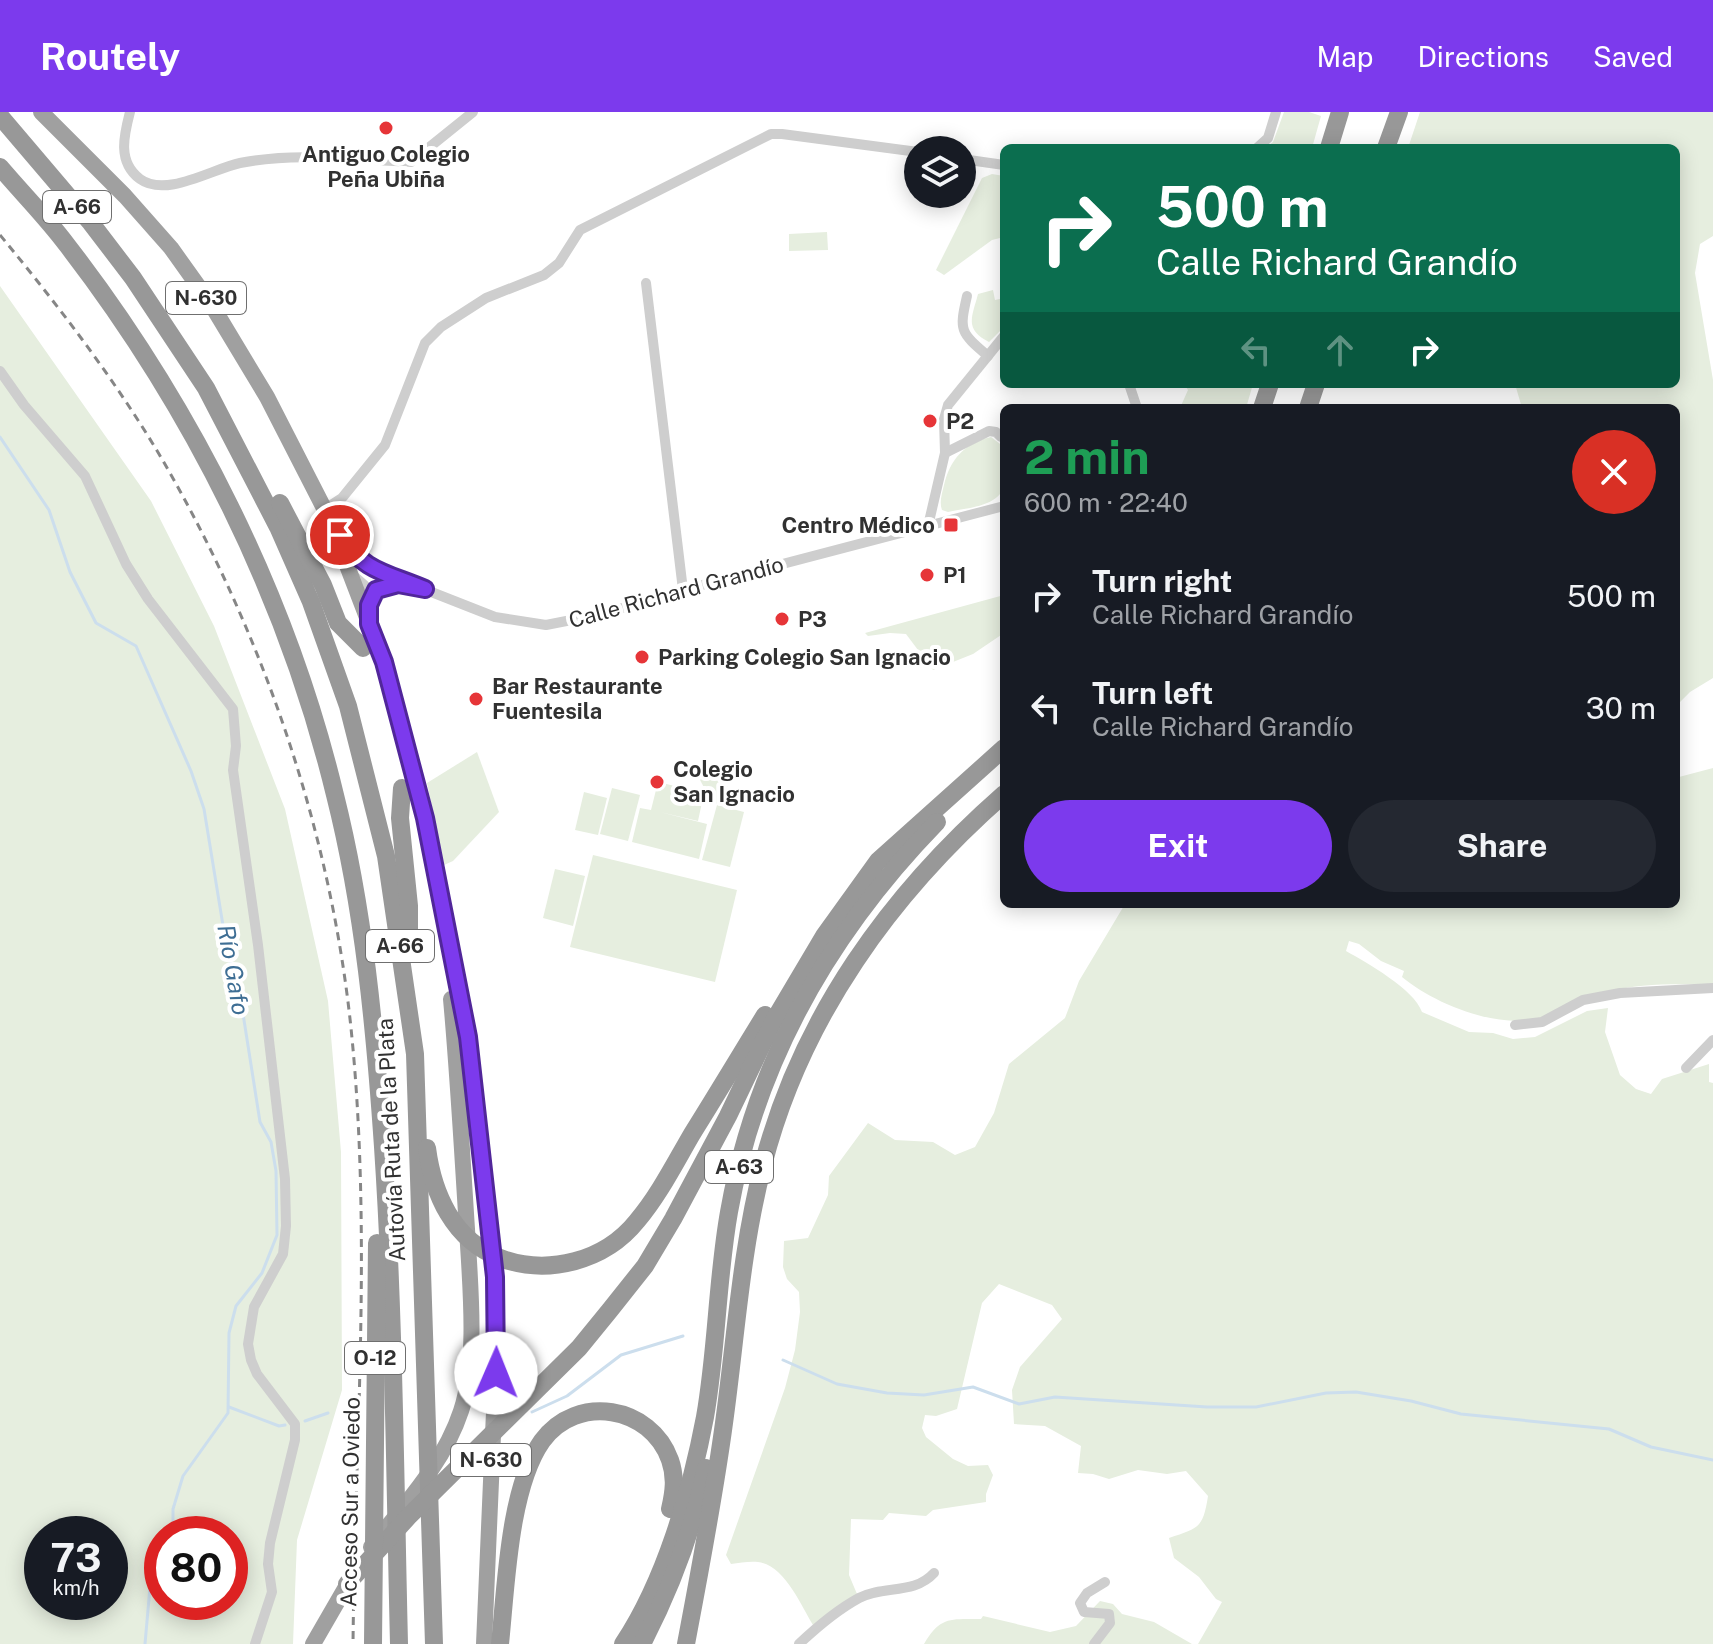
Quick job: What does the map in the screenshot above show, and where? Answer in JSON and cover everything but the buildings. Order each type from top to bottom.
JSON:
[{"type":"highway","name":"N-630","points":[[41,112],[125,196],[171,248],[211,304],[267,397],[326,513],[384,662],[425,818],[468,1037],[495,1277],[497,1342],[484,1644]]},
{"type":"highway","points":[[1330,144],[1340,112]]},
{"type":"highway","points":[[1387,144],[1399,112]]},
{"type":"highway","name":"Autovía Ruta de la Plata","points":[[0,116],[91,223],[133,278],[206,388],[278,527],[311,602],[364,762],[386,856],[415,1054],[434,1644]]},
{"type":"highway","name":"Autovía Ruta de la Plata","points":[[0,167],[67,244],[145,356],[198,445],[243,533],[314,714],[336,797],[355,892],[378,1073],[388,1227],[399,1644]]},
{"type":"highway","points":[[206,388],[232,420],[282,508],[323,585],[338,623],[363,648]]},
{"type":"highway","points":[[415,1054],[434,1185],[452,1219],[481,1248],[506,1260],[552,1265],[588,1257],[620,1239],[647,1208],[807,948],[842,900],[878,861],[1000,752]]},
{"type":"highway","name":"A-63","points":[[623,1644],[653,1590],[690,1477],[705,1416],[729,1213],[755,1105],[778,1050],[804,996],[878,886],[936,823],[1000,764]]},
{"type":"highway","points":[[402,788],[400,818],[409,906],[406,985]]},
{"type":"highway","name":"A-63","points":[[686,1644],[725,1419],[745,1252],[763,1164],[801,1057],[830,999],[883,920],[948,844],[1000,798]]},
{"type":"highway","points":[[347,1584],[410,1515],[579,1348],[645,1266],[728,1116],[773,1022],[824,936],[878,861]]},
{"type":"highway","name":"N-630","points":[[316,1638],[371,1547],[440,1456],[461,1409],[467,1386],[470,1291],[462,1125],[442,898]]},
{"type":"highway","name":"Acceso Sur a Oviedo","points":[[373,1644],[378,1073]]},
{"type":"highway","points":[[642,1644],[669,1589],[701,1495],[732,1344]]},
{"type":"highway","points":[[500,1644],[514,1527],[533,1458],[556,1427],[579,1415],[603,1411],[631,1416],[654,1433],[670,1461],[674,1475],[666,1529],[623,1644]]},
{"type":"street","points":[[130,112],[123,143],[126,159],[142,181],[159,186],[239,163],[313,157],[411,162],[473,112]]},
{"type":"street","points":[[1261,144],[1268,138],[1276,112]]},
{"type":"street","points":[[326,513],[385,445],[425,343],[441,327],[486,298],[544,275],[559,263],[580,230],[771,134],[904,150]]},
{"type":"street","points":[[976,161],[1000,164]]},
{"type":"street","points":[[646,283],[683,590]]},
{"type":"street","points":[[967,296],[962,332],[988,356]]},
{"type":"street","points":[[928,526],[945,453],[944,419],[948,405],[1000,341]]},
{"type":"street","points":[[0,371],[24,405],[85,476],[126,564],[148,599],[233,709],[236,746],[233,770],[258,945],[285,1179],[283,1254],[254,1307],[248,1344],[257,1374],[295,1424],[295,1440],[270,1543],[268,1564],[272,1592],[255,1644]]},
{"type":"street","points":[[945,453],[989,431],[1000,436]]},
{"type":"street","name":"Calle Richard Grandío","points":[[326,513],[352,554],[383,573],[495,617],[546,625],[602,614],[1000,504]]},
{"type":"street","points":[[353,577],[383,573]]},
{"type":"street","points":[[353,577],[370,590],[376,590],[369,605],[369,624]]},
{"type":"street","name":"Calle Richard Grandío","points":[[376,590],[398,584],[425,589]]},
{"type":"street","points":[[1515,1025],[1542,1022],[1583,1000],[1595,997],[1667,989],[1713,988]]},
{"type":"street","points":[[1686,1068],[1713,1040]]},
{"type":"street","points":[[799,1644],[860,1597],[911,1588],[928,1580],[934,1573]]},
{"type":"street","points":[[1094,1644],[1110,1623],[1109,1614],[1084,1612],[1080,1603],[1087,1593],[1105,1582]]},
{"type":"green space","points":[[1284,112],[1309,112],[1321,116],[1313,144],[1271,144]]},
{"type":"green space","points":[[1420,112],[1713,112],[1713,236],[1700,244],[1695,273],[1713,380],[1713,678],[1680,702],[1680,404],[1521,404],[1516,388],[1680,388],[1680,144],[1409,144]]},
{"type":"green space","points":[[992,174],[1000,175],[1000,238],[992,240],[944,275],[936,270],[967,208],[976,208],[976,190],[982,178]]},
{"type":"green space","points":[[827,232],[828,250],[789,251],[789,234]]},
{"type":"green space","points":[[0,286],[151,501],[214,626],[285,809],[328,1001],[341,1152],[342,1390],[297,1540],[293,1644],[0,1644]]},
{"type":"green space","points":[[993,290],[995,300],[1000,299],[1000,331],[989,342],[973,327],[972,316],[978,294]]},
{"type":"green space","points":[[1187,388],[1252,388],[1247,404],[1182,404]]},
{"type":"green space","points":[[991,437],[1000,444],[1000,494],[980,505],[948,512],[942,510],[944,485],[954,460],[966,448]]},
{"type":"green space","points":[[1000,596],[1000,636],[973,654],[933,670],[906,634],[868,636],[865,633]]},
{"type":"green space","points":[[477,752],[499,812],[453,861],[444,865],[427,783]]},
{"type":"green space","points":[[716,764],[732,796],[713,805],[697,774]]},
{"type":"green space","points":[[1713,768],[1713,985],[1620,989],[1545,1017],[1509,1021],[1470,1013],[1432,997],[1402,977],[1404,971],[1381,961],[1359,944],[1349,941],[1346,951],[1410,994],[1422,1012],[1469,1032],[1493,1033],[1513,1039],[1535,1037],[1587,1011],[1608,1008],[1605,1032],[1620,1075],[1636,1089],[1651,1094],[1662,1079],[1709,1064],[1709,1082],[1713,1083],[1713,1644],[1198,1644],[1222,1602],[1199,1577],[1174,1558],[1169,1538],[1198,1526],[1208,1496],[1186,1471],[1167,1474],[1138,1470],[1109,1479],[1078,1473],[1081,1446],[1045,1426],[1014,1424],[1012,1390],[1020,1367],[1062,1319],[1052,1305],[999,1284],[982,1303],[957,1409],[936,1416],[925,1415],[922,1428],[926,1437],[953,1459],[968,1466],[988,1465],[993,1475],[986,1502],[933,1510],[926,1516],[889,1513],[883,1520],[851,1519],[849,1575],[857,1594],[813,1625],[791,1587],[768,1565],[758,1562],[731,1564],[726,1555],[785,1388],[795,1350],[799,1292],[787,1279],[783,1267],[784,1241],[808,1238],[828,1195],[829,1176],[868,1123],[895,1140],[933,1142],[955,1155],[975,1147],[994,1113],[1009,1064],[1065,1018],[1079,981],[1123,908],[1680,908],[1680,777]]},
{"type":"green space","points":[[658,782],[704,793],[698,821],[660,812],[707,824],[699,859],[632,842],[640,808],[651,810]]},
{"type":"green space","points":[[612,788],[640,795],[628,841],[600,834]]},
{"type":"green space","points":[[584,792],[607,798],[598,835],[575,830]]},
{"type":"green space","points":[[717,805],[744,812],[730,867],[702,860]]},
{"type":"green space","points":[[593,855],[737,890],[715,982],[570,947]]},
{"type":"green space","points":[[555,869],[585,876],[573,926],[543,918]]},
{"type":"green space","points":[[1100,1601],[1113,1604],[1122,1614],[1154,1622],[1192,1644],[924,1644],[935,1628],[947,1621],[981,1619],[983,1616],[1050,1632],[1076,1626]]},
{"type":"waterway","name":"Río Gafo","points":[[0,437],[49,510],[70,572],[96,623],[136,646],[191,771],[204,809],[227,950],[241,1001],[260,1122],[271,1142],[276,1171],[277,1235],[262,1273],[236,1306],[229,1333],[228,1413],[183,1476],[173,1516]]},
{"type":"waterway","points":[[532,1412],[567,1396],[621,1355],[683,1336]]},
{"type":"waterway","points":[[783,1360],[837,1384],[887,1393],[924,1395],[973,1387],[1019,1404],[1055,1397],[1207,1407],[1256,1407],[1326,1393],[1356,1392],[1411,1401],[1461,1414],[1609,1429],[1651,1447],[1713,1460]]},
{"type":"waterway","points":[[229,1407],[279,1426],[285,1425]]},
{"type":"waterway","points":[[305,1421],[328,1413]]},
{"type":"waterway","name":"Río Gafo","points":[[145,1644],[147,1620]]},
{"type":"railway","points":[[0,235],[104,369],[159,454],[196,520],[259,659],[308,804],[341,953],[357,1105],[361,1336],[353,1644]]},
{"type":"place","name":"Antiguo Colegio Peña Ubiña","points":[[386,128]]},
{"type":"place","name":"P2","points":[[930,421]]},
{"type":"place","name":"Centro Médico","points":[[951,525]]},
{"type":"place","name":"P1","points":[[927,575]]},
{"type":"place","name":"P3","points":[[782,619]]},
{"type":"place","name":"Parking Colegio San Ignacio","points":[[642,657]]},
{"type":"place","name":"Bar Restaurante Fuentesila","points":[[476,699]]},
{"type":"place","name":"Colegio San Ignacio","points":[[657,782]]},
{"type":"route","points":[[340,535],[358,559],[383,573],[425,589],[398,584],[376,590],[369,605],[369,624],[384,662],[425,818],[468,1037],[495,1277],[496,1373]]}]
